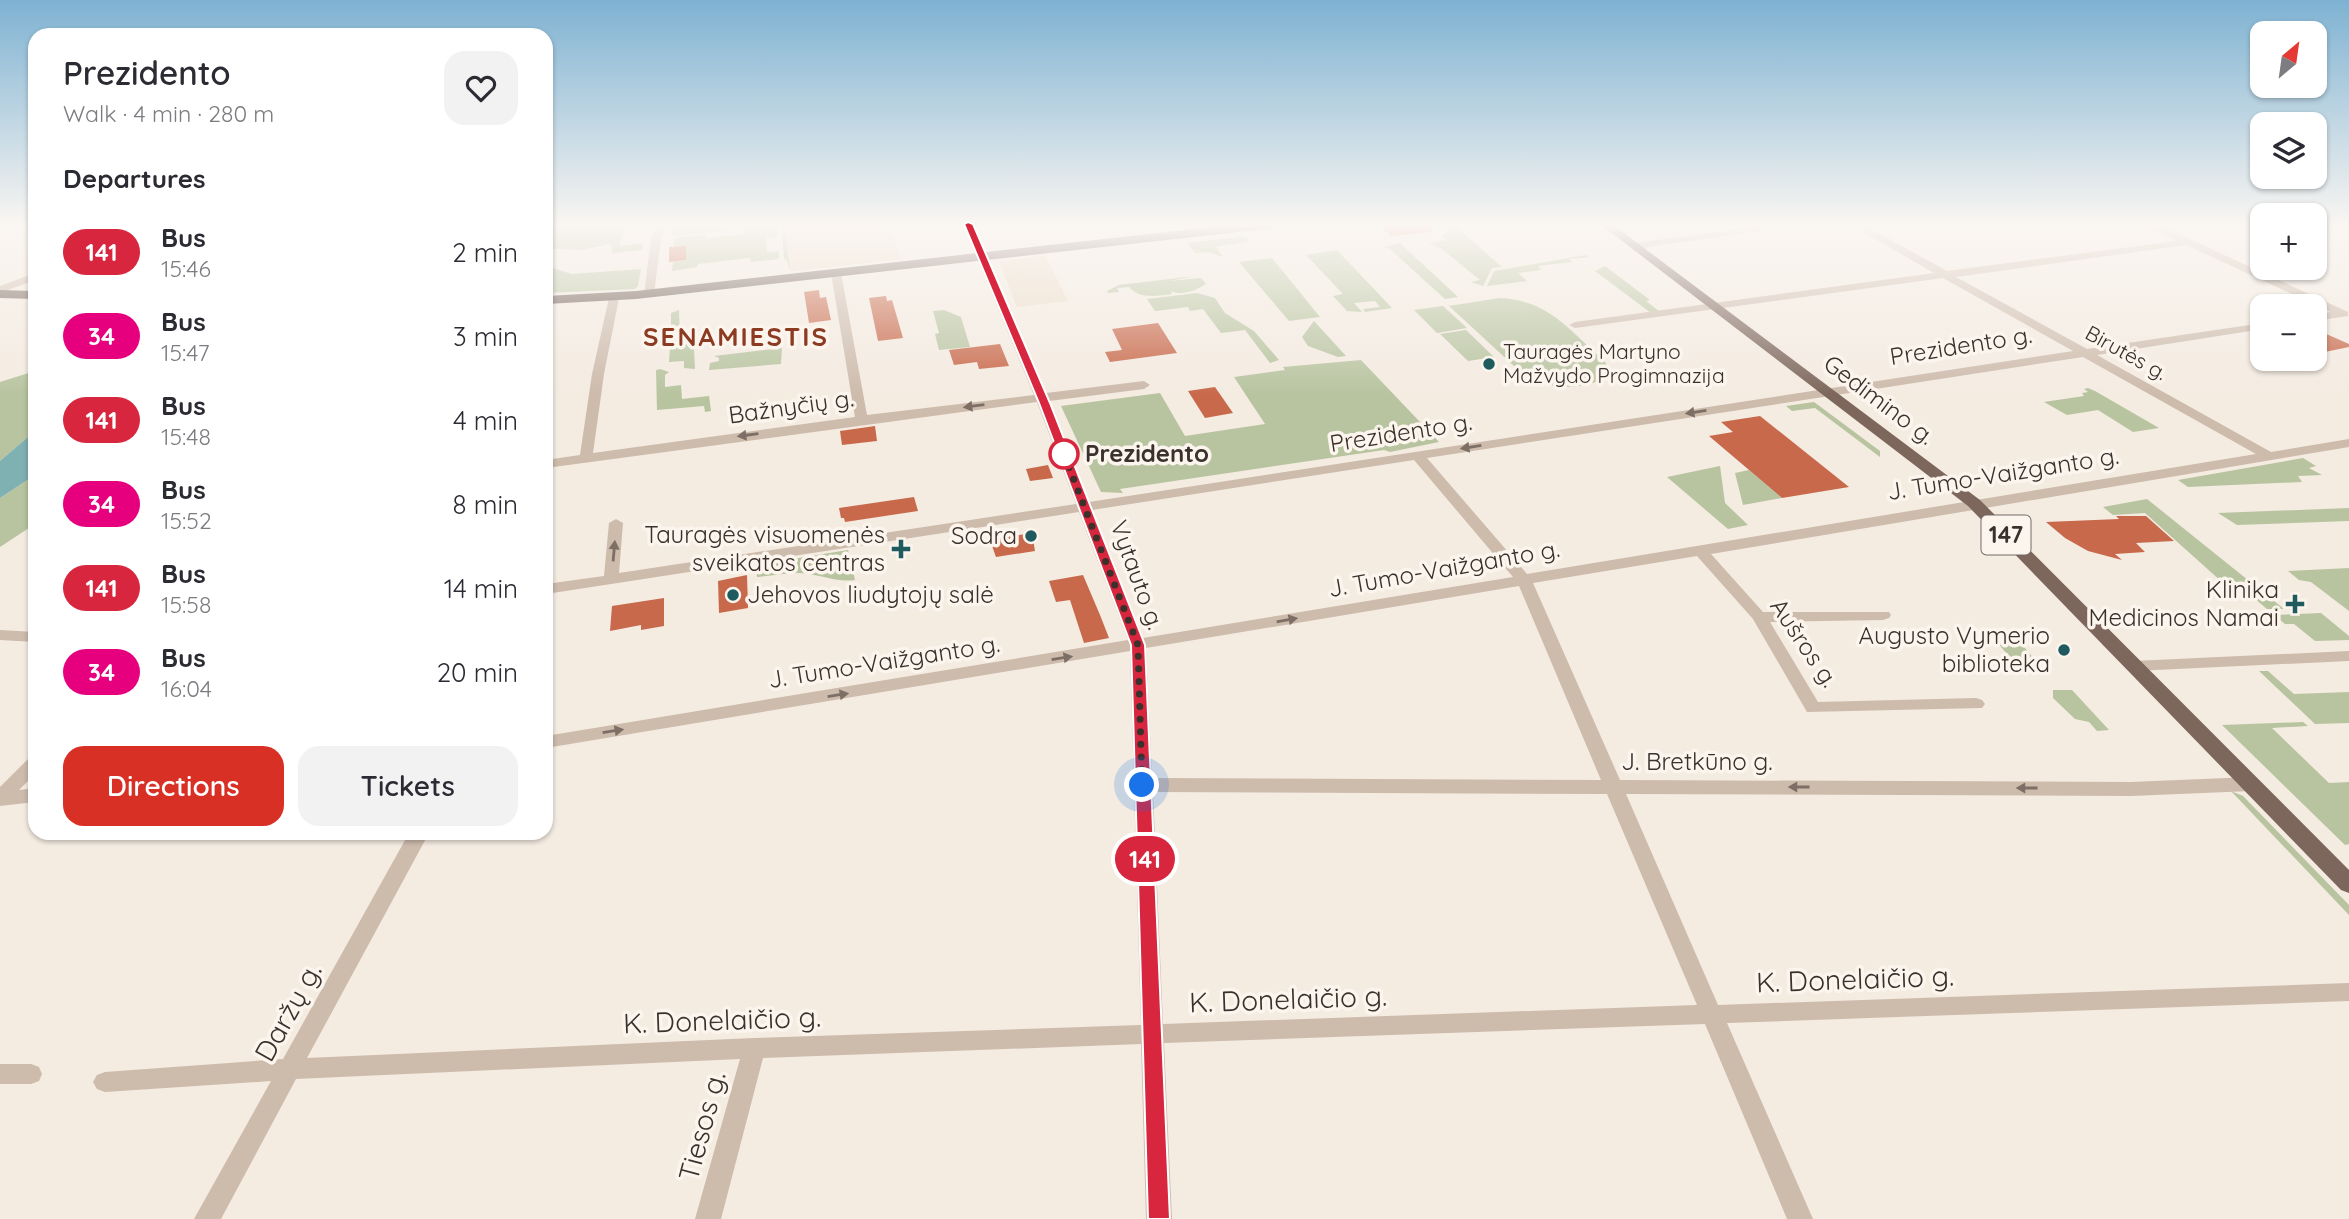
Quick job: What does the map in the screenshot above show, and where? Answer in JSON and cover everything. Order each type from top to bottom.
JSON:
[{"type":"highway","points":[[553,300],[614,298],[766,281]]},
{"type":"highway","points":[[0,292],[28,294]]},
{"type":"main road","name":"Gedimino g.","points":[[1680,281],[1974,503],[2349,884]]},
{"type":"street","points":[[0,292],[24,281]]},
{"type":"street","points":[[649,294],[651,281]]},
{"type":"street","points":[[837,281],[862,419]]},
{"type":"street","name":"Vytauto g.","points":[[991,281],[1042,397],[1138,645],[1159,1219]]},
{"type":"street","points":[[1575,325],[1894,281]]},
{"type":"street","name":"Birutės g.","points":[[1955,281],[2269,456]]},
{"type":"street","points":[[2274,281],[2346,313]]},
{"type":"street","points":[[586,458],[598,374],[614,298]]},
{"type":"street","points":[[2327,316],[2346,313]]},
{"type":"street","name":"Prezidento g.","points":[[553,588],[2250,328]]},
{"type":"street","name":"Bažnyčių g.","points":[[553,463],[862,419],[1144,385]]},
{"type":"street","name":"J. Tumo-Vaižganto g.","points":[[553,741],[1700,551],[1974,503],[2349,443]]},
{"type":"street","points":[[1417,455],[1524,580],[1800,1219]]},
{"type":"street","points":[[611,579],[616,523]]},
{"type":"street","name":"Aušros g.","points":[[1700,551],[1759,617],[1814,708],[1976,704]]},
{"type":"street","points":[[1759,617],[1883,615]]},
{"type":"street","points":[[0,635],[28,637]]},
{"type":"street","points":[[2134,666],[2349,656]]},
{"type":"street","points":[[0,798],[28,770]]},
{"type":"street","name":"J. Bretkūno g.","points":[[1142,785],[2095,788],[2251,784]]},
{"type":"street","points":[[0,798],[28,796]]},
{"type":"street","name":"Daržų g.","points":[[206,1219],[415,840]]},
{"type":"street","name":"K. Donelaičio g.","points":[[105,1082],[290,1069],[754,1048],[2349,992]]},
{"type":"street","name":"Tiesos g.","points":[[708,1219],[754,1048]]},
{"type":"street","points":[[0,1074],[31,1074]]},
{"type":"green space","points":[[553,281],[639,281],[635,289],[553,293]]},
{"type":"green space","points":[[1154,281],[1203,281],[1206,284],[1184,293],[1171,291],[1172,294],[1148,296],[1129,287],[1117,288],[1119,292],[1108,293],[1107,291],[1119,285]]},
{"type":"green space","points":[[1255,281],[1291,281],[1320,317],[1289,321]]},
{"type":"green space","points":[[1331,281],[1366,281],[1392,308],[1365,312],[1363,309],[1380,307],[1375,301],[1354,303],[1362,312],[1347,311],[1333,296],[1343,294]]},
{"type":"green space","points":[[1425,281],[1441,281],[1458,297],[1445,299]]},
{"type":"green space","points":[[1476,281],[1486,281],[1483,286],[1471,282]]},
{"type":"green space","points":[[1489,281],[1527,281],[1487,286]]},
{"type":"green space","points":[[1608,281],[1625,281],[1650,300],[1646,301],[1660,312],[1651,313]]},
{"type":"green space","points":[[1197,293],[1215,298],[1225,313],[1254,331],[1279,360],[1270,363],[1245,330],[1221,333],[1203,309],[1190,311],[1188,307],[1155,311],[1147,299]]},
{"type":"green space","points":[[1500,298],[1517,300],[1546,311],[1605,362],[1608,367],[1607,377],[1566,387],[1526,377],[1449,306]]},
{"type":"green space","points":[[1443,306],[1467,328],[1437,333],[1414,310]]},
{"type":"green space","points":[[679,310],[680,337],[689,336],[689,345],[694,348],[695,369],[684,368],[684,361],[669,362],[670,346],[683,344],[683,340],[671,341],[671,313]]},
{"type":"green space","points":[[944,310],[961,317],[970,347],[939,350],[935,334],[939,333],[933,311]]},
{"type":"green space","points":[[1314,321],[1346,356],[1338,357],[1308,346],[1302,337]]},
{"type":"green space","points":[[1466,330],[1494,357],[1468,361],[1440,334]]},
{"type":"green space","points":[[782,348],[781,364],[709,370],[710,363],[719,361],[719,358],[714,356]]},
{"type":"green space","points":[[1361,360],[1439,442],[1390,452],[1384,450],[1120,489],[1123,493],[1101,492],[1061,406],[1160,393],[1185,436],[1265,424],[1234,377],[1285,370],[1283,367]]},
{"type":"green space","points":[[656,370],[669,372],[665,375],[665,387],[681,385],[682,399],[709,396],[711,411],[705,412],[704,406],[657,410]]},
{"type":"green space","points":[[28,373],[28,437],[0,461],[0,382]]},
{"type":"green space","points":[[2088,388],[2159,428],[2133,432],[2098,410],[2067,415],[2044,402],[2084,396],[2082,393],[2088,392],[2084,389]]},
{"type":"green space","points":[[1814,402],[1880,451],[1880,457],[1815,408],[1792,411],[1786,406]]},
{"type":"green space","points":[[2303,458],[2316,466],[2309,468],[2322,475],[2298,476],[2302,482],[2188,487],[2178,480]]},
{"type":"green space","points":[[1720,466],[1725,503],[1748,525],[1728,529],[1667,477]]},
{"type":"green space","points":[[1749,470],[1782,498],[1743,505],[1735,473]]},
{"type":"green space","points":[[28,480],[28,529],[0,547],[0,498]]},
{"type":"green space","points":[[2147,499],[2284,609],[2267,609],[2234,581],[2222,582],[2145,513],[2113,515],[2103,507]]},
{"type":"green space","points":[[2349,508],[2349,521],[2237,525],[2218,513]]},
{"type":"green space","points":[[848,550],[855,580],[798,573],[757,577],[756,565]]},
{"type":"green space","points":[[2349,568],[2349,611],[2311,582],[2299,580],[2288,571]]},
{"type":"green space","points":[[2321,613],[2349,636],[2349,640],[2315,641],[2294,624],[2285,624],[2274,615]]},
{"type":"green space","points":[[2019,641],[2036,661],[2032,667],[2024,667],[2017,659],[2011,659],[1997,642]]},
{"type":"green space","points":[[2259,671],[2268,671],[2294,694],[2349,692],[2349,723],[2315,724]]},
{"type":"green space","points":[[2053,690],[2072,690],[2109,730],[2097,731],[2089,722],[2075,719],[2053,698]]},
{"type":"green space","points":[[2303,722],[2308,726],[2272,728],[2329,783],[2349,782],[2349,844],[2345,845],[2222,725]]},
{"type":"green space","points":[[2231,791],[2243,796],[2349,905],[2349,915]]},
{"type":"shaded area","points":[[1007,281],[1058,281],[1068,301],[1017,307]]},
{"type":"water","points":[[28,437],[28,480],[0,498],[0,461]]},
{"type":"building","points":[[819,290],[820,298],[826,297],[831,320],[809,323],[804,292]]},
{"type":"building","points":[[886,296],[887,301],[892,300],[903,338],[878,341],[869,298]]},
{"type":"building","points":[[1158,323],[1177,353],[1110,362],[1105,352],[1122,350],[1112,329]]},
{"type":"building","points":[[2327,334],[2349,344],[2349,347],[2327,352]]},
{"type":"building","points":[[1000,344],[1009,366],[979,369],[977,362],[954,365],[949,350]]},
{"type":"building","points":[[1215,387],[1233,413],[1205,418],[1188,391]]},
{"type":"building","points":[[1760,416],[1849,487],[1782,498],[1709,436],[1733,432],[1721,422]]},
{"type":"building","points":[[875,426],[877,441],[842,445],[840,431]]},
{"type":"building","points":[[1048,465],[1053,478],[1030,481],[1026,469]]},
{"type":"building","points":[[914,497],[918,511],[845,522],[844,518],[841,518],[839,508]]},
{"type":"building","points":[[2116,516],[2146,516],[2174,541],[2136,543],[2145,552],[2115,554],[2122,560],[2088,551],[2065,538],[2046,522],[2119,519]]},
{"type":"building","points":[[1032,533],[1035,551],[996,557],[992,546],[996,545],[994,539]]},
{"type":"building","name":"Jehovos liudytojų salė","points":[[747,575],[748,608],[719,613],[718,581]]},
{"type":"building","points":[[1083,575],[1109,638],[1084,643],[1070,600],[1056,602],[1049,581]]},
{"type":"building","points":[[664,598],[664,626],[641,630],[641,625],[610,631],[612,606]]},
{"type":"bus line","name":"141","points":[[993,281],[1044,403],[1138,645],[1159,1219]]},
{"type":"place","name":"Tauragės Martyno Mažvydo Progimnazija","points":[[1489,364]]},
{"type":"place","name":"Prezidento","points":[[1064,454]]},
{"type":"place","name":"Sodra","points":[[1031,536]]},
{"type":"place","name":"Tauragės visuomenės sveikatos centras","points":[[901,549]]},
{"type":"place","name":"Jehovos liudytojų salė","points":[[733,595]]},
{"type":"place","name":"Klinika Medicinos Namai","points":[[2295,604]]},
{"type":"place","name":"Augusto Vymerio biblioteka","points":[[2064,650]]},
{"type":"district","name":"SENAMIESTIS","points":[[736,337]]},
{"type":"route","points":[[1064,454],[1062,449],[1138,645],[1142,785]]}]
